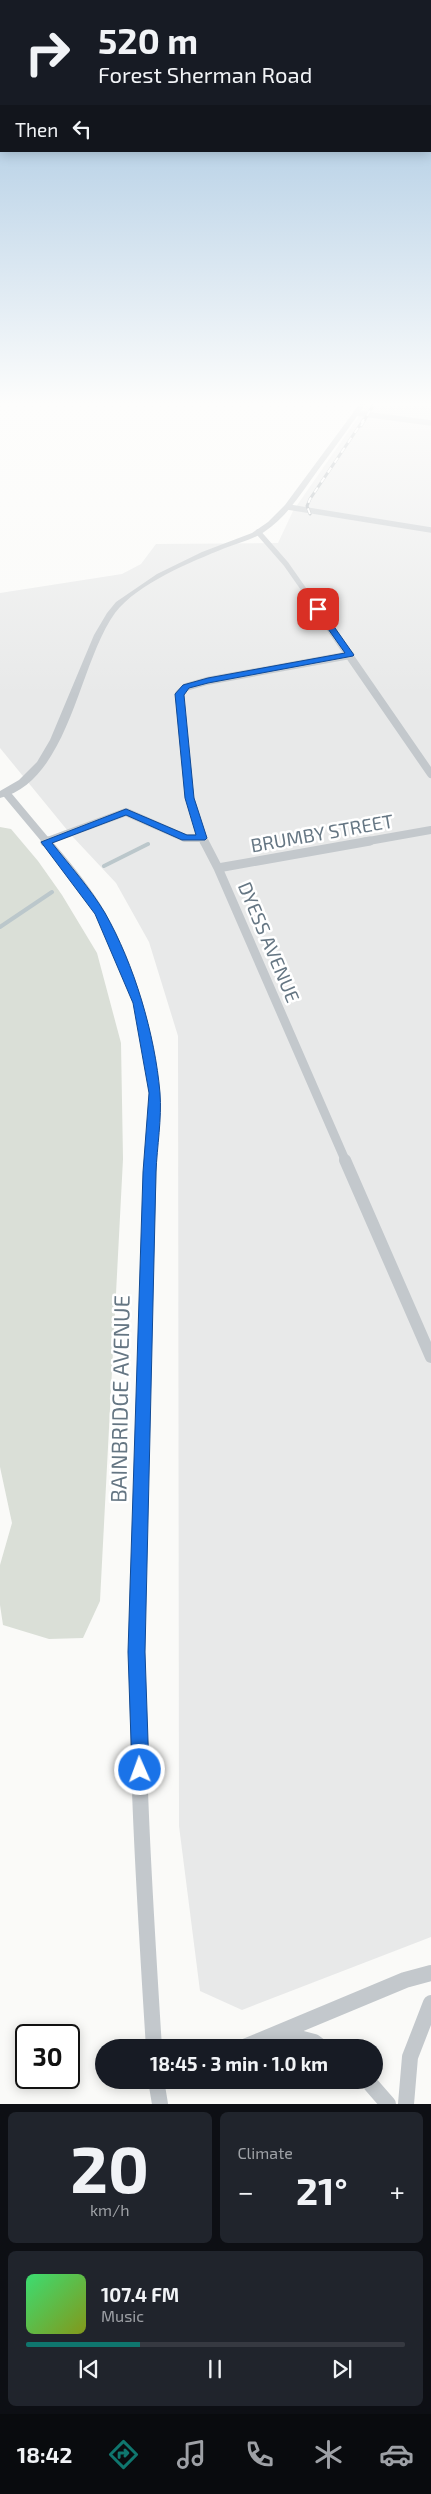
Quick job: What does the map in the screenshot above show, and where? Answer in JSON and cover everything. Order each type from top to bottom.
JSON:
[{"type":"street","points":[[3,794],[28,779],[57,735],[95,642],[112,612],[127,596],[212,551],[258,532],[288,507],[293,500]]},
{"type":"street","points":[[288,507],[431,530]]},
{"type":"street","points":[[258,532],[286,564],[431,774]]},
{"type":"street","name":"DYESS AVENUE","points":[[350,655],[208,681],[186,687],[179,694],[190,798],[202,838],[218,868],[431,1357]]},
{"type":"street","name":"BAINBRIDGE AVENUE","points":[[3,794],[46,842],[100,913],[139,1003],[154,1093],[136,1652],[145,1906],[153,2039]]},
{"type":"street","points":[[46,842],[126,812],[186,838],[202,838]]},
{"type":"street","name":"BRUMBY STREET","points":[[218,868],[431,830]]},
{"type":"street","points":[[265,2039],[406,1980],[431,1973]]},
{"type":"street","points":[[406,2104],[410,2058],[431,2003]]},
{"type":"street","points":[[280,2033],[303,2039]]},
{"type":"street","points":[[158,2089],[160,2104]]},
{"type":"street","points":[[375,2089],[388,2104]]},
{"type":"shaded area","points":[[301,500],[431,500],[431,1937],[242,2010],[200,1991],[179,1826],[178,1036],[149,942],[116,883],[72,836],[0,748],[0,593],[122,574],[141,564],[156,544],[278,543],[293,511]]},
{"type":"shaded area","points":[[0,827],[11,829],[38,861],[62,895],[97,953],[121,1043],[123,1159],[100,1601],[83,1638],[49,1639],[3,1625],[0,1605],[0,1565],[12,1523],[0,1467]]},
{"type":"waterway","points":[[104,866],[148,844]]},
{"type":"waterway","points":[[0,927],[52,892]]},
{"type":"railway","points":[[309,500],[307,506],[310,514]]},
{"type":"route","points":[[140,1770],[136,1652],[141,1551],[143,1393],[154,1093],[139,1003],[113,940],[100,913],[46,842],[126,812],[186,838],[202,838],[190,798],[179,694],[186,687],[208,681],[350,655],[318,609]]}]
